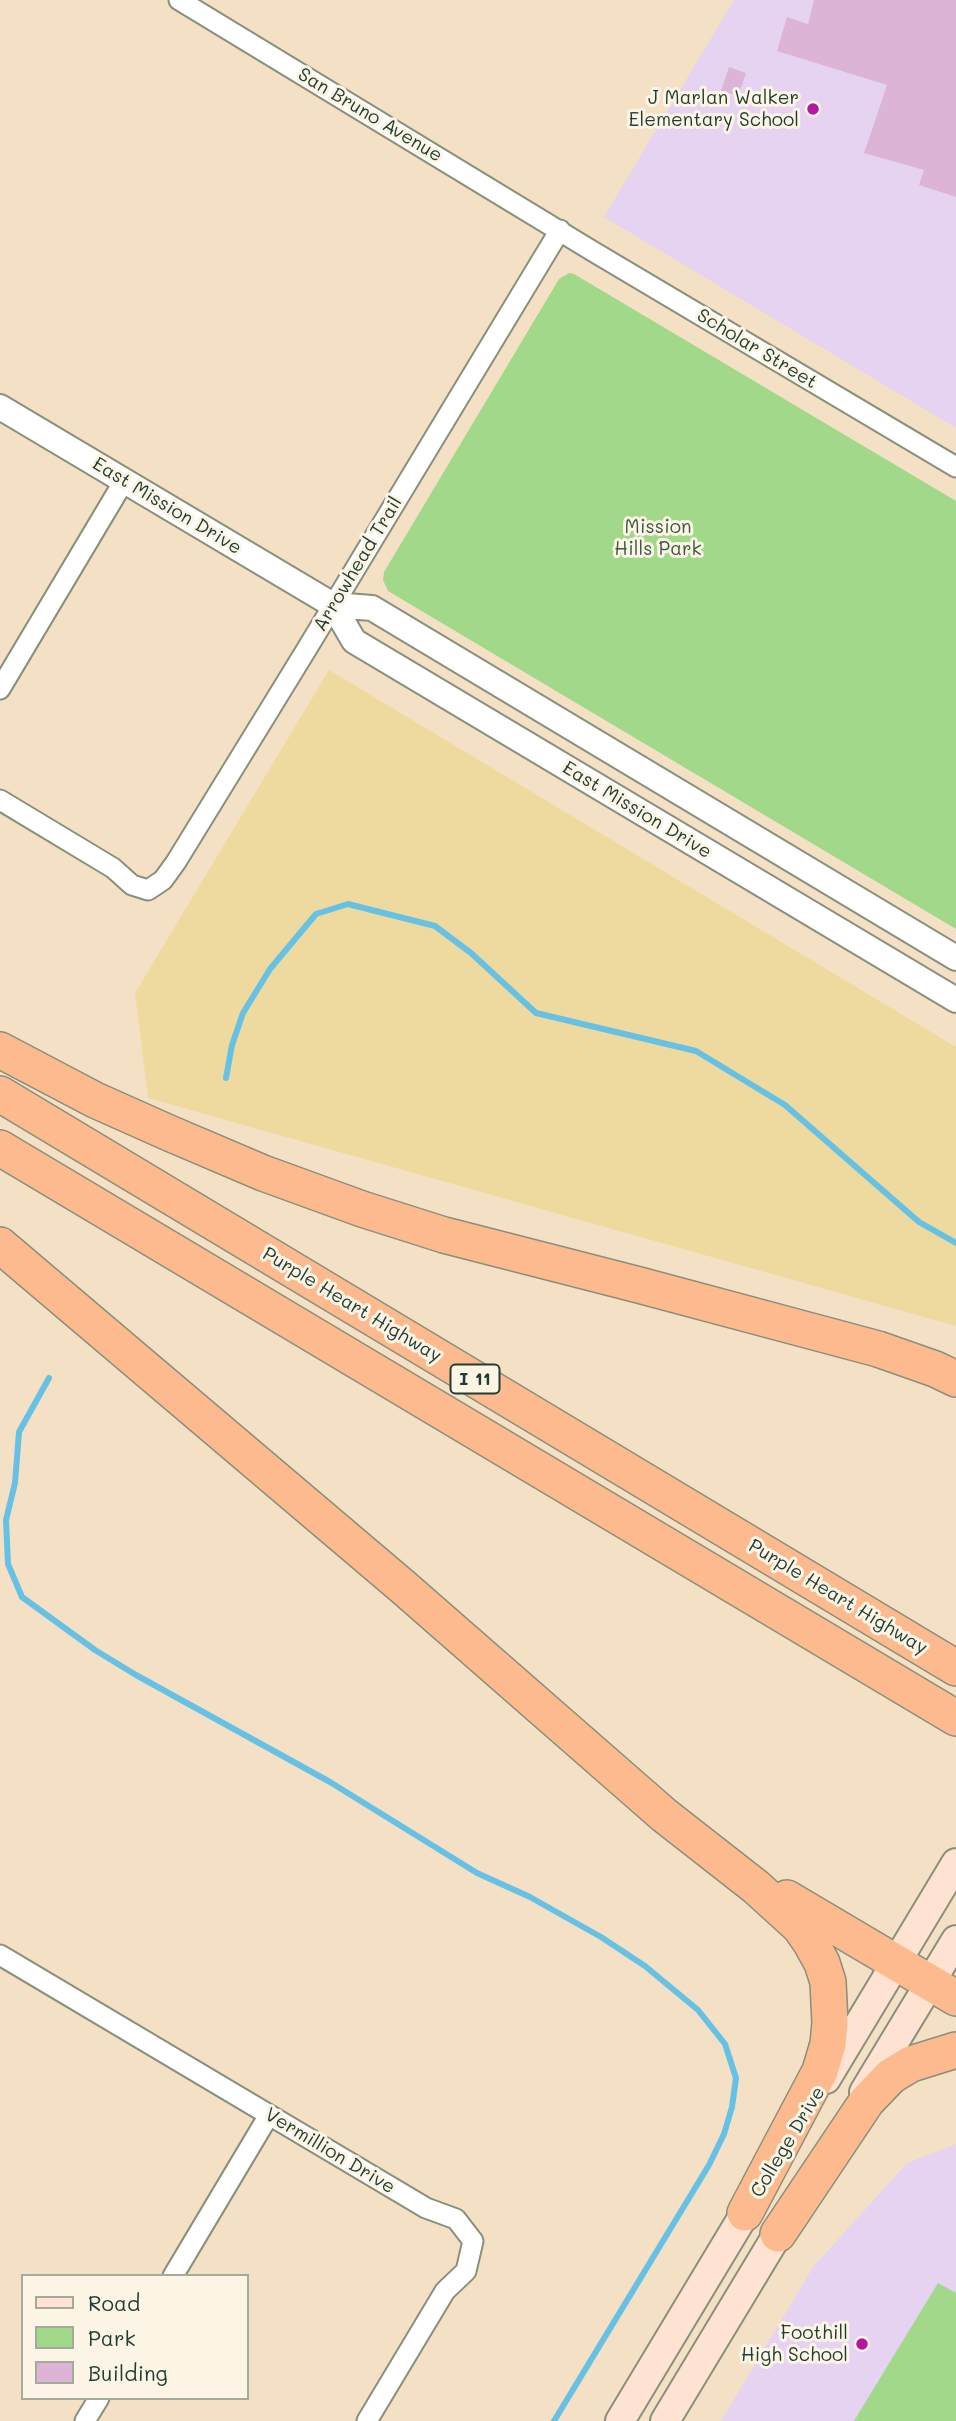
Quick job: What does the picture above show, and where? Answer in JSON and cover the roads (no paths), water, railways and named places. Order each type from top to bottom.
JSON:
[{"type":"highway","points":[[0,1050],[95,1100],[169,1133],[263,1173],[362,1209],[467,1242],[639,1284],[864,1345],[935,1369],[956,1379]]},
{"type":"highway","name":"Purple Heart Highway","points":[[0,1094],[953,1666]]},
{"type":"highway","name":"I 11","points":[[0,1148],[949,1714]]},
{"type":"highway","points":[[0,1245],[393,1577],[664,1815],[783,1909],[800,1927],[822,1963],[828,1982],[828,2044],[820,2071],[745,2213]]},
{"type":"highway","points":[[715,1855],[944,1990]]},
{"type":"highway","points":[[778,2234],[867,2101],[891,2076],[911,2064],[956,2050]]},
{"type":"main road","name":"College Drive","points":[[620,2421],[956,1863]]},
{"type":"main road","name":"College Drive","points":[[665,2421],[778,2234],[944,1990],[956,1940]]},
{"type":"street","name":"San Bruno Avenue","points":[[179,0],[560,230]]},
{"type":"street","name":"Scholar Street","points":[[560,230],[956,467]]},
{"type":"street","name":"Arrowhead Trail","points":[[0,800],[113,868],[132,885],[148,890],[163,880],[560,230]]},
{"type":"street","name":"East Mission Drive","points":[[0,407],[333,605],[372,608],[956,958]]},
{"type":"street","points":[[0,689],[124,481]]},
{"type":"street","name":"East Mission Drive","points":[[333,605],[354,641],[956,1000]]},
{"type":"street","name":"Vermillion Drive","points":[[0,1955],[426,2208],[456,2219],[473,2241],[466,2271],[445,2291],[367,2421]]},
{"type":"street","points":[[174,2274],[269,2115]]},
{"type":"street","points":[[85,2421],[98,2400]]},
{"type":"waterway","points":[[226,1078],[232,1045],[243,1013],[270,969],[316,914],[348,904],[435,926],[471,953],[536,1013],[696,1051],[785,1105],[919,1222],[956,1243]]},
{"type":"waterway","points":[[49,1378],[19,1432],[15,1483],[6,1520],[8,1564],[22,1597],[95,1650],[136,1675],[330,1782],[477,1873],[530,1897],[601,1937],[645,1966],[698,2010],[725,2044],[736,2078],[732,2107],[724,2134],[709,2165],[554,2421]]},
{"type":"place","name":"J Marlan Walker Elementary School","points":[[813,109]]},
{"type":"place","name":"Foothill High School","points":[[862,2344]]},
{"type":"park label","name":"Mission Hills Park","points":[[658,538]]}]
